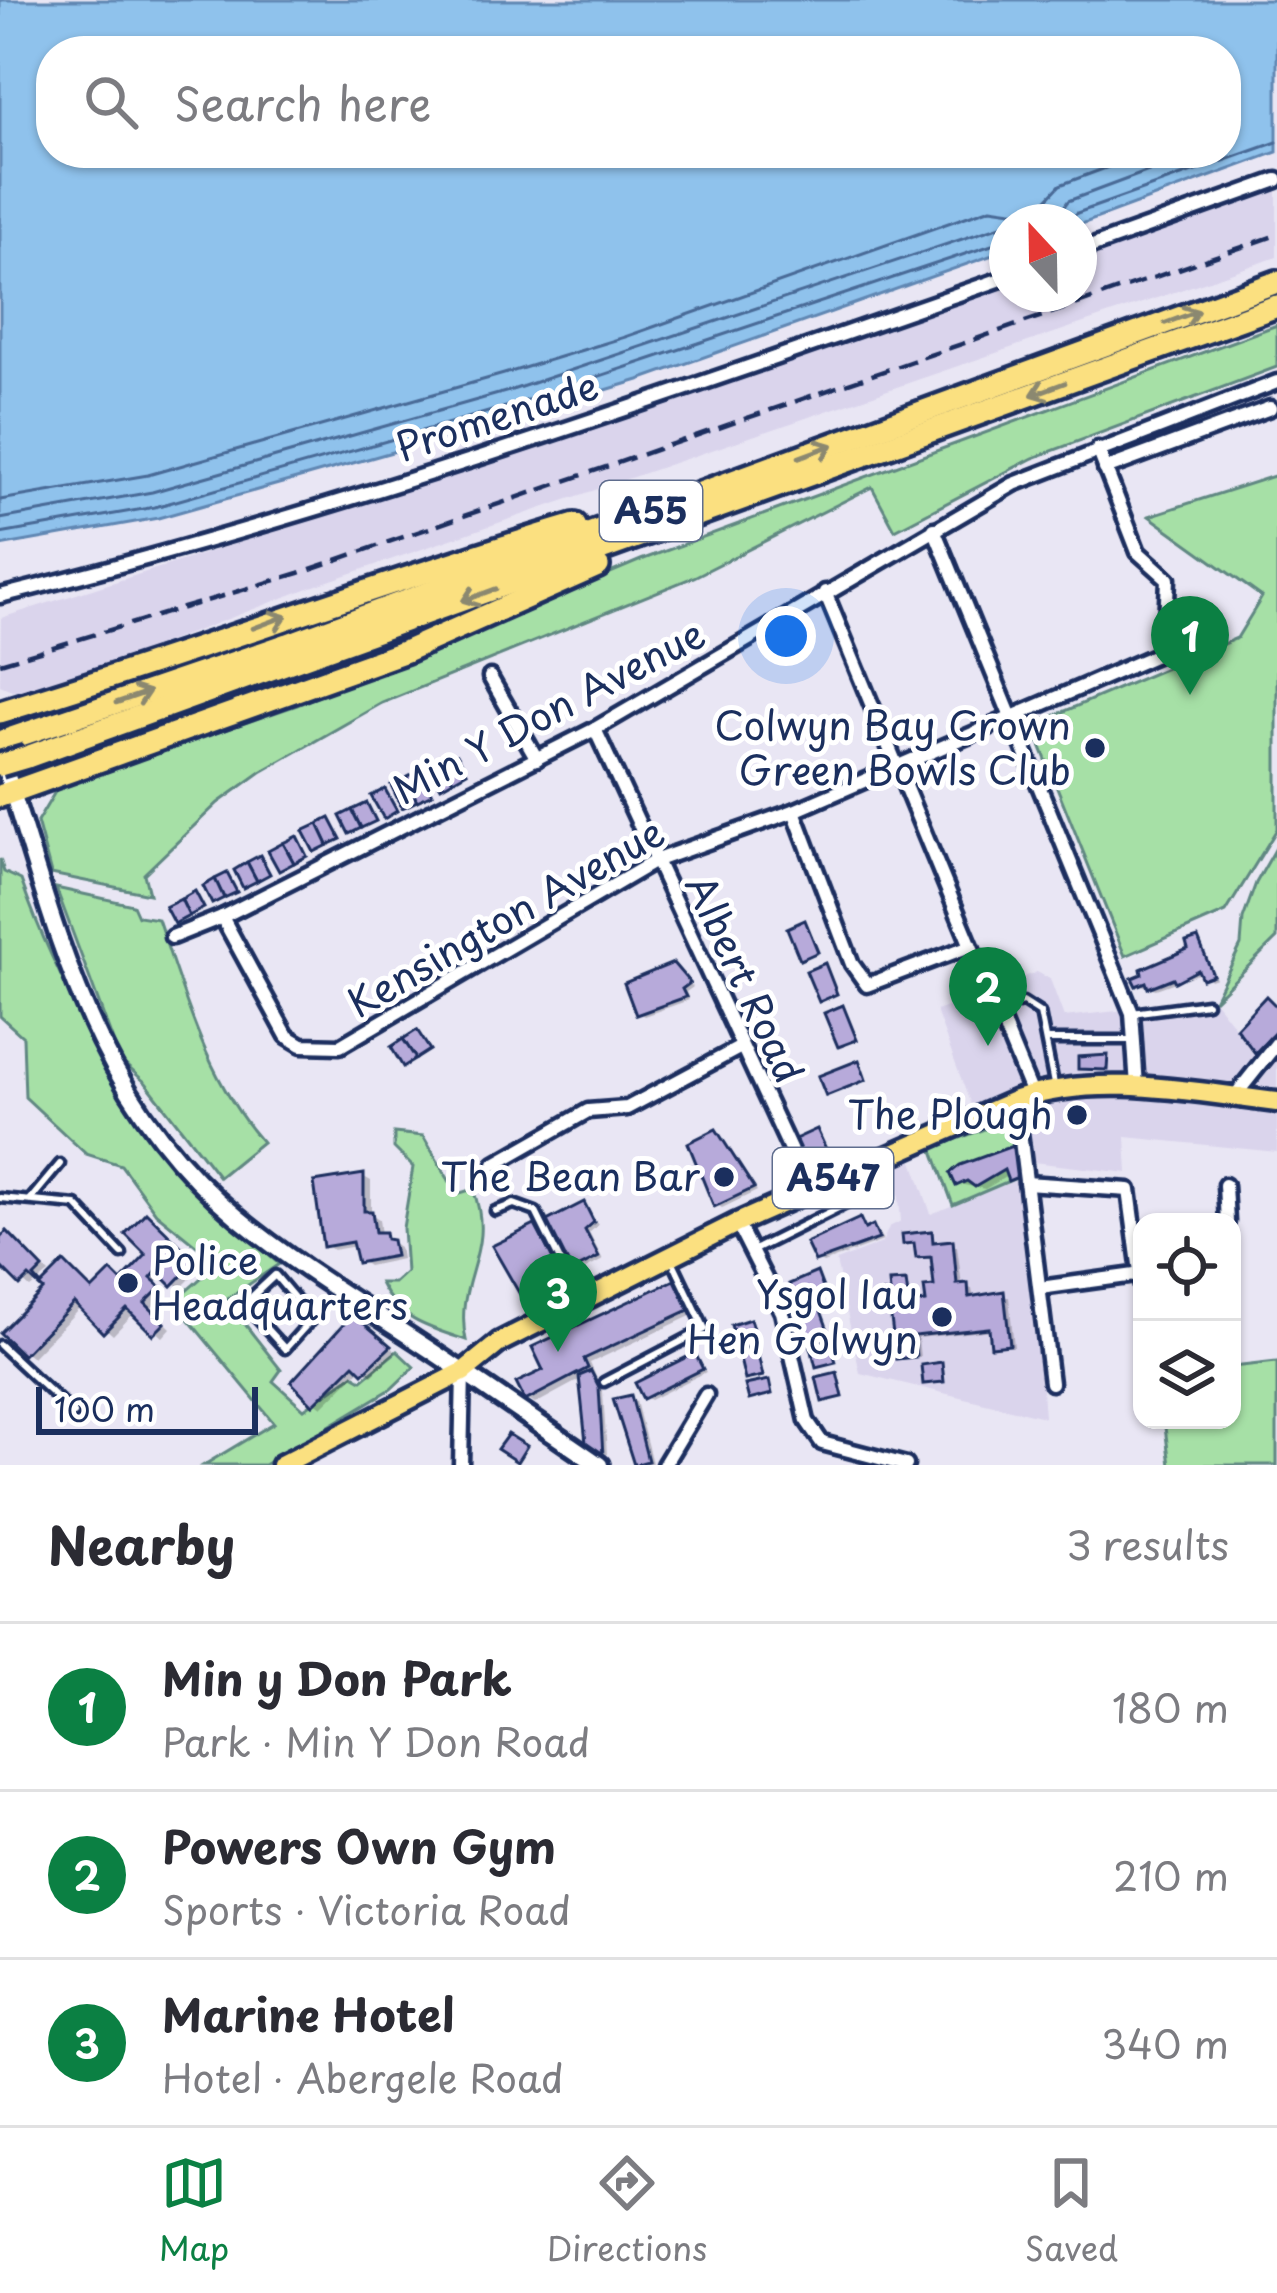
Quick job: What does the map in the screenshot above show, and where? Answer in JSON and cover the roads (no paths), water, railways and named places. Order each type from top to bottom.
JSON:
[{"type":"highway","name":"A55","points":[[763,481],[1277,282]]},
{"type":"highway","name":"A55","points":[[0,765],[25,746],[763,481],[1277,306]]},
{"type":"highway","points":[[0,712],[140,670],[435,566],[763,481]]},
{"type":"highway","points":[[7,794],[406,651],[763,481]]},
{"type":"highway","name":"A55","points":[[0,742],[25,746]]},
{"type":"main road","name":"A547","points":[[281,1465],[463,1372],[500,1342],[737,1223],[1024,1097],[1054,1090],[1136,1087],[1277,1102]]},
{"type":"main road","points":[[463,1372],[599,1465]]},
{"type":"street","points":[[1097,245],[1277,180]]},
{"type":"street","name":"Promenade","points":[[0,596],[186,550],[719,378],[989,283]]},
{"type":"street","name":"Min Y Don Avenue","points":[[172,937],[222,917],[595,728],[1014,484],[1277,382]]},
{"type":"street","points":[[1098,449],[1105,469],[1270,408]]},
{"type":"street","name":"Kensington Avenue","points":[[222,917],[287,1036],[302,1045],[340,1046],[657,860],[794,811],[1156,655],[1165,645],[1168,579],[1138,552],[1105,469]]},
{"type":"street","points":[[934,529],[1132,1012],[1136,1087]]},
{"type":"street","points":[[825,592],[996,1008],[1024,1097],[1026,1183],[1052,1383]]},
{"type":"street","points":[[490,677],[537,759]]},
{"type":"street","name":"Albert Road","points":[[595,728],[808,1189]]},
{"type":"street","points":[[0,753],[7,794],[63,961],[101,1048],[182,1161],[239,1219],[463,1372],[461,1465]]},
{"type":"street","points":[[794,811],[852,964],[867,985],[970,946]]},
{"type":"street","points":[[1234,1097],[1277,1043]]},
{"type":"street","points":[[495,1164],[588,1111],[627,1108],[741,1047]]},
{"type":"street","points":[[1026,1183],[1129,1190],[1133,1219]]},
{"type":"street","points":[[1225,1185],[1227,1213]]},
{"type":"street","points":[[737,1223],[782,1312],[807,1421],[822,1443],[906,1465]]},
{"type":"street","points":[[1040,1288],[1133,1279]]},
{"type":"street","points":[[664,1465],[706,1395]]},
{"type":"lane","points":[[996,1008],[1031,1003],[1048,1040],[1054,1090]]},
{"type":"lane","points":[[1132,1012],[1207,1004]]},
{"type":"lane","points":[[1048,1040],[1134,1040]]},
{"type":"lane","points":[[30,1200],[60,1164]]},
{"type":"lane","points":[[752,1252],[874,1190],[863,1164]]},
{"type":"lane","points":[[0,1198],[76,1205],[122,1254]]},
{"type":"lane","points":[[495,1211],[514,1204],[536,1212],[581,1302]]},
{"type":"lane","points":[[274,1276],[313,1318],[285,1349],[244,1304],[291,1257]]},
{"type":"lane","points":[[604,1382],[705,1329],[670,1257]]},
{"type":"lane","points":[[0,1345],[74,1414]]},
{"type":"water","points":[[0,0],[1277,0],[1277,152],[1241,165],[1241,36],[36,36],[36,168],[1234,168],[1097,218],[1097,204],[989,204],[989,256],[639,380],[158,518],[0,546]]},
{"type":"railway","points":[[0,663],[299,573],[1277,235]]},
{"type":"place","name":"Min y Don Park","points":[[1190,695]]},
{"type":"place","name":"Colwyn Bay Crown Green Bowls Club","points":[[1095,748]]},
{"type":"place","name":"Powers Own Gym","points":[[988,1046]]},
{"type":"place","name":"The Plough","points":[[1077,1115]]},
{"type":"place","name":"The Bean Bar","points":[[724,1177]]},
{"type":"place","name":"Police Headquarters","points":[[128,1283]]},
{"type":"place","name":"Ysgol Iau Hen Golwyn","points":[[942,1317]]},
{"type":"place","name":"Marine Hotel","points":[[558,1352]]}]
